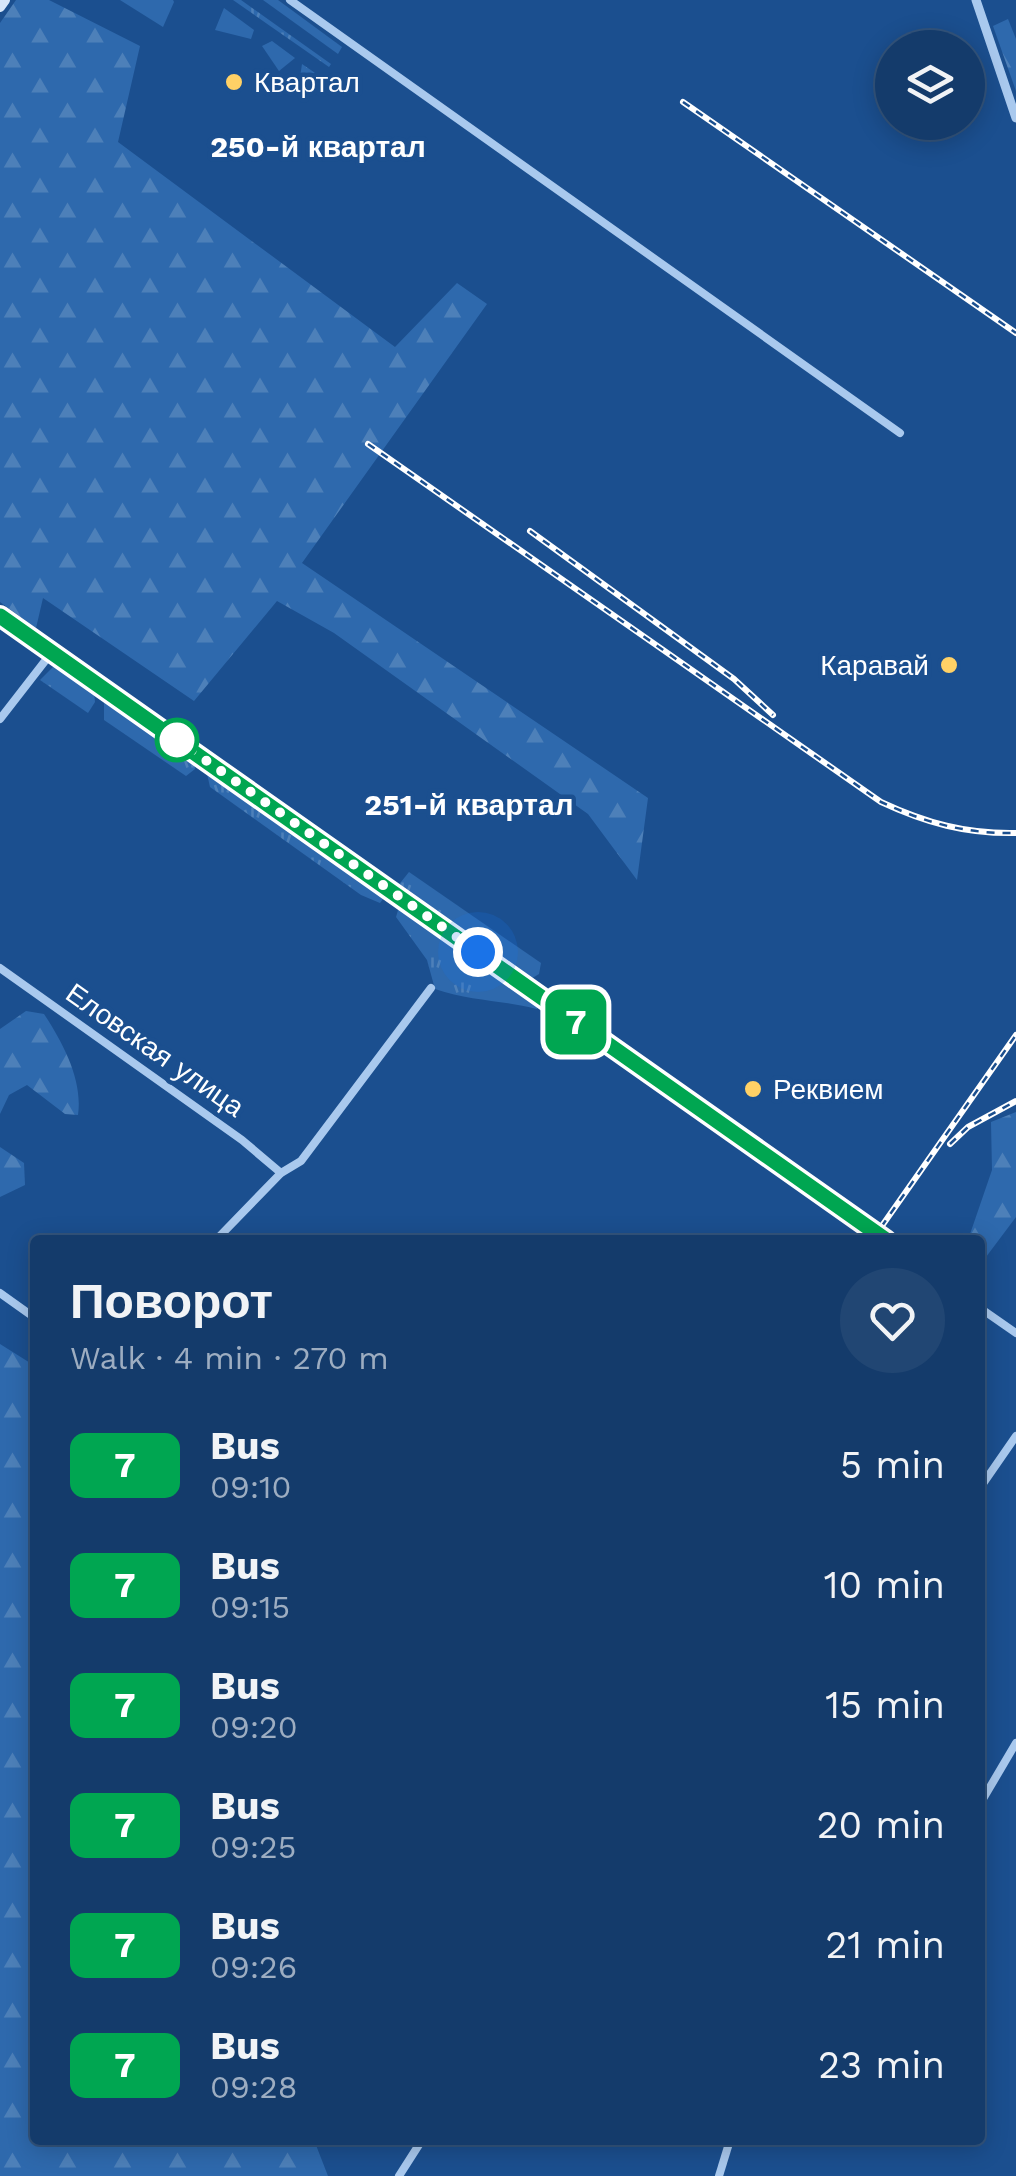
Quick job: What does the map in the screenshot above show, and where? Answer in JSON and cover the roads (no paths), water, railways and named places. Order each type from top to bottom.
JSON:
[{"type":"main road","points":[[0,7],[5,0]]},
{"type":"street","points":[[290,0],[900,433]]},
{"type":"street","points":[[976,0],[1016,118]]},
{"type":"street","points":[[0,616],[879,1235]]},
{"type":"street","points":[[0,719],[52,652]]},
{"type":"street","name":"Еловская улица","points":[[0,968],[242,1140],[282,1173]]},
{"type":"street","points":[[221,1235],[328,1130],[432,988]]},
{"type":"street","points":[[0,1293],[30,1314]]},
{"type":"street","points":[[985,1311],[1016,1333]]},
{"type":"street","points":[[985,1481],[1016,1436]]},
{"type":"street","points":[[985,1796],[1016,1743]]},
{"type":"street","points":[[399,2176],[419,2145]]},
{"type":"street","points":[[718,2176],[728,2145]]},
{"type":"railway","points":[[683,102],[1016,333]]},
{"type":"railway","points":[[368,444],[881,802],[947,826],[1016,833]]},
{"type":"railway","points":[[530,531],[734,679],[773,715]]},
{"type":"railway","points":[[876,1235],[1016,1035]]},
{"type":"railway","points":[[950,1144],[968,1127],[1016,1101]]},
{"type":"place","name":"Квартал","points":[[234,82]]},
{"type":"place","name":"Каравай","points":[[949,665]]},
{"type":"place","name":"Реквием","points":[[753,1089]]},
{"type":"district","name":"250-й квартал","points":[[318,146]]},
{"type":"district","name":"251-й квартал","points":[[469,804]]}]
